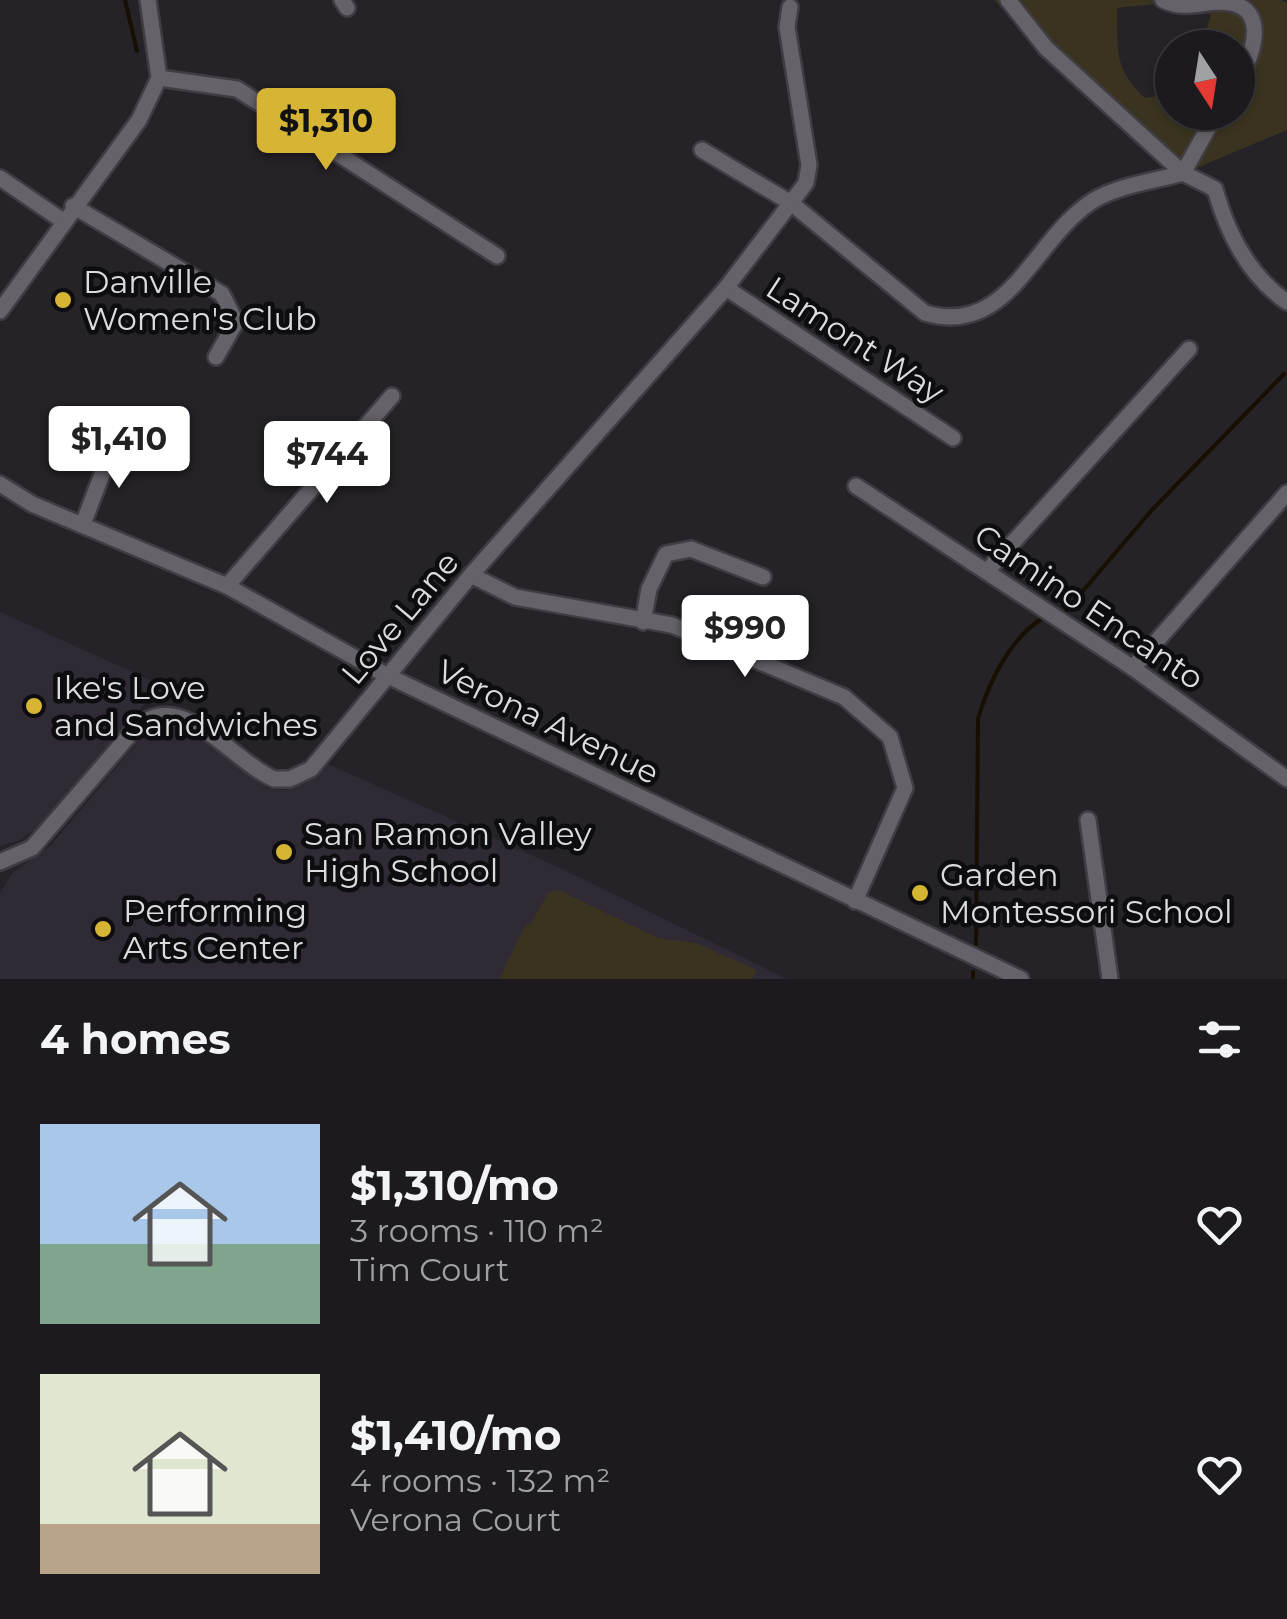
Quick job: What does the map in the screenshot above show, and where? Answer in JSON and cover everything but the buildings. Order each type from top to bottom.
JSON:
[{"type":"street","points":[[0,311],[139,120],[159,78],[148,0]]},
{"type":"street","points":[[1008,0],[1046,48],[1183,173],[1215,189],[1230,236],[1274,294],[1287,302]]},
{"type":"street","points":[[1163,0],[1174,6],[1219,2],[1245,12],[1254,22],[1258,40],[1255,46]]},
{"type":"street","name":"Love Lane","points":[[0,862],[32,848],[142,722],[162,714],[182,715],[260,773],[290,779],[311,770],[471,575],[726,288],[806,183],[809,166],[787,27],[790,8]]},
{"type":"street","points":[[159,78],[237,89],[497,256]]},
{"type":"street","points":[[702,150],[791,203],[925,313],[948,320],[972,317],[1001,299],[1065,222],[1096,199],[1183,173],[1207,130]]},
{"type":"street","points":[[0,178],[63,221]]},
{"type":"street","points":[[73,206],[222,294],[236,322],[216,357]]},
{"type":"street","name":"Lamont Way","points":[[726,288],[953,438]]},
{"type":"street","points":[[988,570],[1189,350]]},
{"type":"street","points":[[227,586],[392,396]]},
{"type":"street","points":[[83,524],[114,443]]},
{"type":"street","name":"Verona Avenue","points":[[0,484],[32,504],[227,586],[386,675],[1021,979]]},
{"type":"street","name":"Camino Encanto","points":[[856,486],[988,570],[1287,779]]},
{"type":"street","points":[[1132,668],[1287,494]]},
{"type":"street","points":[[643,622],[649,589],[666,554],[691,550],[762,577]]},
{"type":"street","points":[[471,575],[515,597],[672,625],[844,697],[890,737],[904,788],[855,900]]},
{"type":"street","points":[[1088,820],[1110,979]]},
{"type":"shaded area","points":[[994,0],[1287,3],[1287,130],[1194,169],[1218,130],[1255,130],[1255,30],[1206,30],[1211,14],[1156,4],[1117,8],[1119,58],[1127,77],[1145,98],[1155,96],[1155,130],[1200,130],[1174,171]]},
{"type":"shaded area","points":[[0,612],[161,685],[37,828],[18,841],[0,846]]},
{"type":"shaded area","name":"San Ramon Valley High School","points":[[165,724],[188,726],[268,789],[286,790],[303,784],[328,764],[560,868],[787,979],[0,979],[0,894],[12,873],[51,845],[145,733]]},
{"type":"shaded area","points":[[559,890],[658,938],[696,943],[757,970],[752,979],[499,979],[526,924],[530,925],[548,893]]},
{"type":"waterway","points":[[125,0],[137,51]]},
{"type":"waterway","points":[[1065,612],[1151,511],[1284,374]]},
{"type":"waterway","points":[[976,944],[978,719],[1001,664],[1019,639],[1040,620]]},
{"type":"waterway","points":[[973,972],[973,979]]},
{"type":"place","name":"Danville Women's Club","points":[[63,300]]},
{"type":"place","name":"Ike's Love and Sandwiches","points":[[34,706]]},
{"type":"place","name":"San Ramon Valley High School","points":[[284,852]]},
{"type":"place","name":"Garden Montessori School","points":[[920,893]]},
{"type":"place","name":"Performing Arts Center","points":[[103,929]]}]
